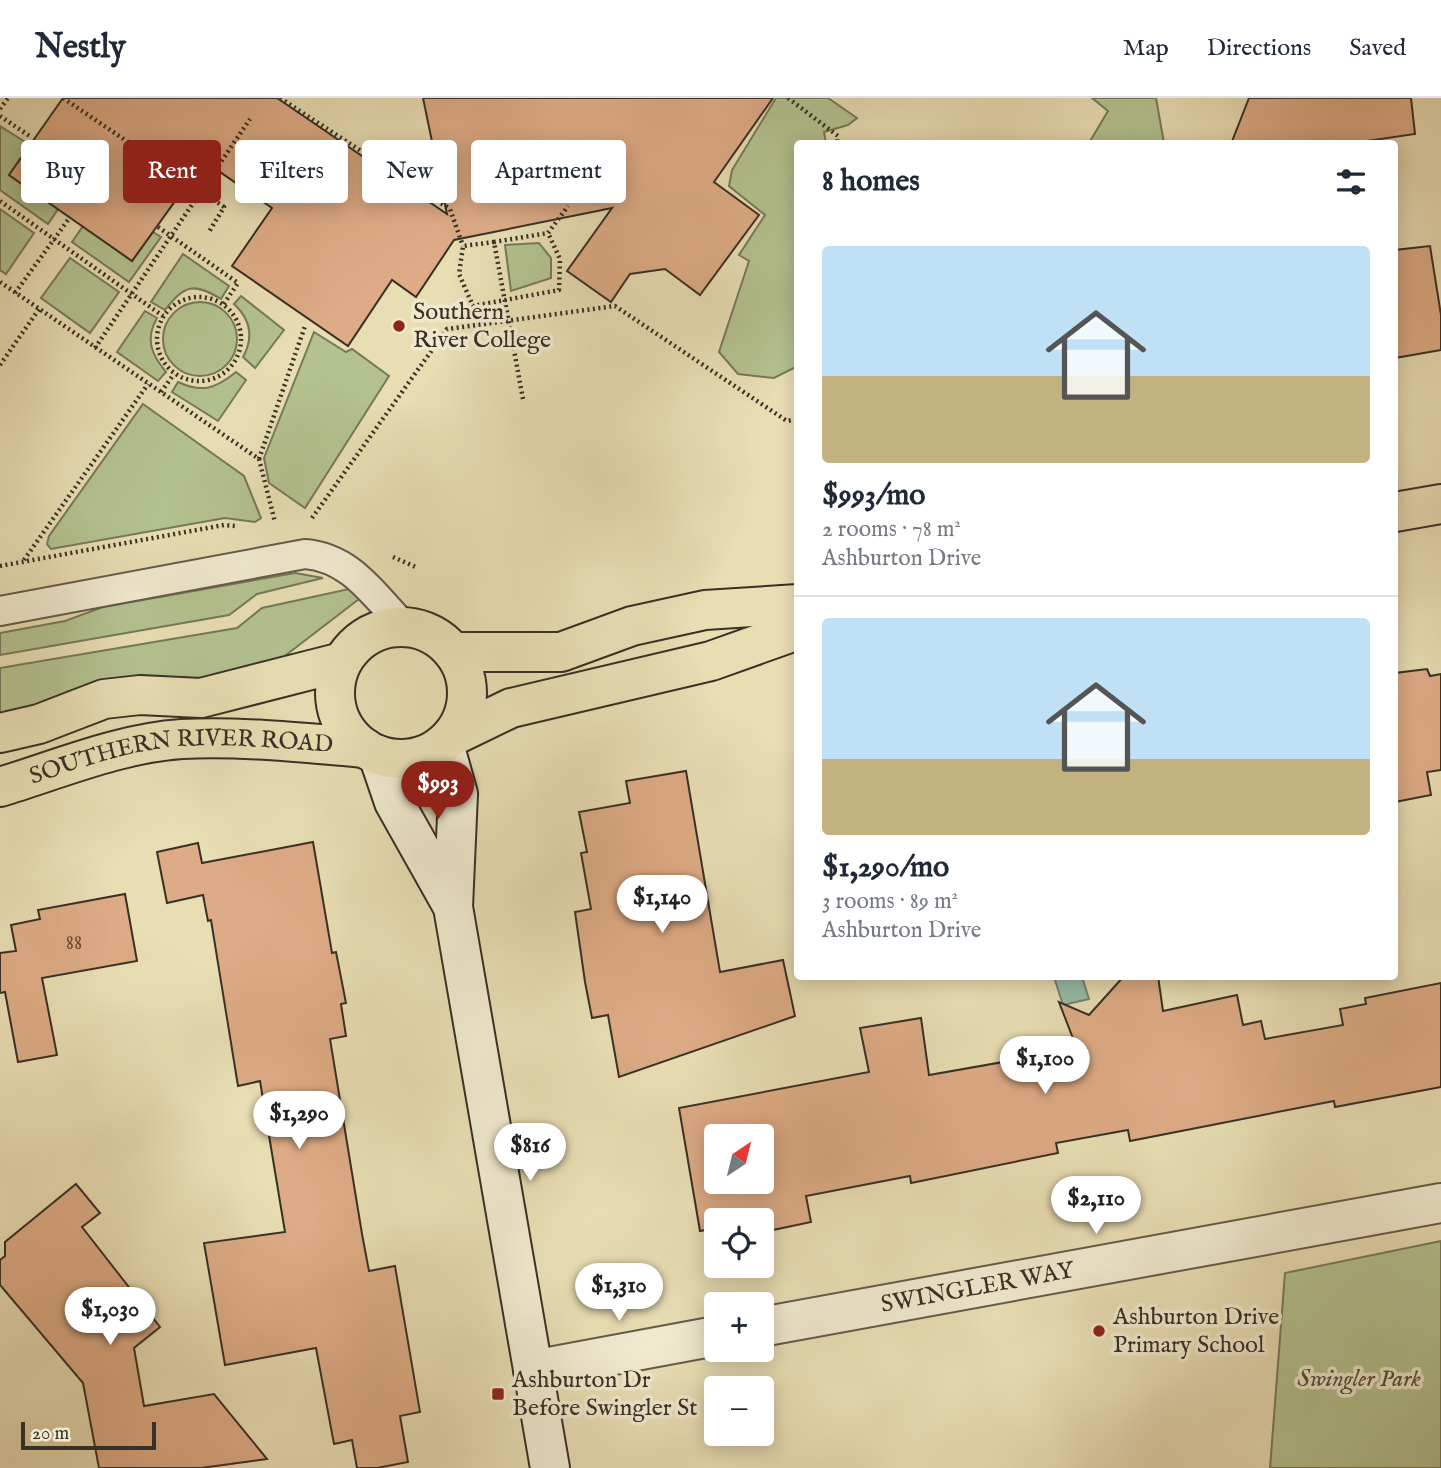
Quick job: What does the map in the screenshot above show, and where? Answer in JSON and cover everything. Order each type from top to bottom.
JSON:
[{"type":"main road","points":[[1398,511],[1441,504]]},
{"type":"main road","points":[[453,652],[561,652],[632,626],[705,610],[794,604]]},
{"type":"main road","points":[[453,907],[394,802],[371,752],[350,735],[340,719],[335,700],[336,680],[342,662],[353,646],[368,635],[404,626],[423,630],[453,652],[467,686],[467,704],[447,741],[458,794],[453,907],[550,1468]]},
{"type":"main road","points":[[371,752],[412,758],[511,708],[711,661],[794,631]]},
{"type":"main road","points":[[0,733],[39,724],[104,698],[140,695],[201,698],[342,662]]},
{"type":"main road","name":"SOUTHERN RIVER ROAD","points":[[0,787],[117,751],[180,739],[262,740],[371,752]]},
{"type":"main road","name":"SWINGLER WAY","points":[[774,1325],[1441,1203]]},
{"type":"main road","points":[[533,1370],[704,1338]]},
{"type":"lane","points":[[0,611],[305,554],[323,556],[351,569],[404,626]]},
{"type":"path","points":[[0,109],[8,98]]},
{"type":"path","points":[[63,98],[125,140]]},
{"type":"path","points":[[280,98],[450,209],[463,246],[459,274],[473,306],[506,302],[559,290],[559,259],[548,233]]},
{"type":"path","points":[[788,98],[838,136],[838,140]]},
{"type":"path","points":[[0,116],[31,137]]},
{"type":"path","points":[[221,162],[250,119]]},
{"type":"path","points":[[0,201],[163,316]]},
{"type":"path","points":[[95,348],[194,203]]},
{"type":"path","points":[[209,232],[224,207],[218,203]]},
{"type":"path","points":[[463,246],[548,233],[568,206]]},
{"type":"path","points":[[15,293],[68,220]]},
{"type":"path","points":[[158,227],[238,283],[223,305]]},
{"type":"path","points":[[494,242],[523,399]]},
{"type":"path","points":[[0,282],[259,459]]},
{"type":"path","points":[[198,297],[223,305],[239,327],[240,346],[233,365],[224,374],[199,382],[174,374],[159,353],[158,328],[163,316],[172,306],[198,297]]},
{"type":"path","points":[[308,524],[447,329],[615,306],[787,421],[794,420]]},
{"type":"path","points":[[0,365],[39,309]]},
{"type":"path","points":[[268,525],[276,523],[259,459],[305,326]]},
{"type":"path","points":[[161,392],[174,374]]},
{"type":"path","points":[[23,561],[148,384]]},
{"type":"path","points":[[0,566],[224,526],[249,527]]},
{"type":"green space","points":[[776,98],[828,98],[857,118],[848,125],[824,132],[825,140],[794,140],[794,368],[774,378],[738,374],[719,352],[749,261],[739,255],[765,215],[729,186],[732,170]]},
{"type":"green space","points":[[1092,98],[1156,98],[1163,140],[1091,140],[1108,111]]},
{"type":"green space","points":[[0,126],[22,140],[21,158],[9,175],[21,183],[21,203],[49,203],[58,209],[48,224],[0,190]]},
{"type":"green space","points":[[0,209],[34,233],[6,274],[0,270]]},
{"type":"green space","points":[[83,226],[132,261],[153,232],[161,237],[129,282],[72,242]]},
{"type":"green space","points":[[539,243],[551,258],[551,278],[511,291],[505,245]]},
{"type":"green space","points":[[183,254],[229,286],[221,299],[196,288],[178,295],[165,310],[151,302]]},
{"type":"green space","points":[[70,258],[119,292],[90,333],[41,298]]},
{"type":"green space","points":[[241,296],[284,330],[255,368],[243,357],[249,343],[249,329],[244,316],[234,304]]},
{"type":"green space","points":[[200,302],[214,305],[226,313],[234,325],[237,339],[234,353],[226,365],[214,373],[200,376],[186,373],[174,365],[166,353],[163,339],[166,325],[174,313],[186,305]]},
{"type":"green space","points":[[145,311],[157,318],[151,333],[151,346],[166,372],[158,381],[117,352]]},
{"type":"green space","points":[[314,332],[346,352],[352,349],[389,376],[305,508],[269,483],[264,458]]},
{"type":"green space","points":[[236,372],[246,380],[218,421],[172,392],[178,382],[208,388]]},
{"type":"green space","points":[[143,404],[244,476],[261,518],[255,522],[225,518],[51,549],[47,544],[49,536]]},
{"type":"green space","points":[[295,573],[323,578],[257,594],[229,615],[0,655],[0,633],[65,621],[103,607]]},
{"type":"green space","points":[[349,589],[355,591],[359,599],[273,665],[0,718],[0,668],[237,628],[262,608]]},
{"type":"green space","name":"Swingler Park","points":[[1441,1241],[1441,1468],[1270,1468],[1285,1273]]},
{"type":"shaded area","points":[[1055,980],[1083,980],[1089,999],[1063,1005]]},
{"type":"building","points":[[63,98],[277,98],[339,140],[235,140],[235,182],[221,173],[221,140],[123,140],[123,203],[174,203],[132,261],[49,203],[109,203],[109,140],[34,140]]},
{"type":"building","points":[[423,98],[773,98],[714,182],[759,215],[700,295],[665,269],[630,274],[611,302],[567,271],[612,208],[454,240],[416,297],[392,280],[348,346],[232,266],[272,208],[265,203],[348,203],[348,146],[362,156],[362,203],[431,203],[447,214],[445,203],[457,203],[457,140],[432,140]]},
{"type":"building","points":[[1249,98],[1411,98],[1415,134],[1374,140],[1233,140]]},
{"type":"building","points":[[21,158],[21,183],[9,175]]},
{"type":"building","points":[[1430,246],[1441,315],[1441,350],[1398,357],[1398,250]]},
{"type":"building","points":[[1427,669],[1430,676],[1441,674],[1441,770],[1427,772],[1431,795],[1398,801],[1398,673]]},
{"type":"building","points":[[686,771],[720,972],[783,960],[795,1016],[619,1077],[608,1015],[592,1018],[585,982],[575,912],[591,909],[581,853],[587,852],[579,812],[630,803],[626,781]]},
{"type":"building","points":[[313,842],[332,953],[336,952],[346,1003],[341,1004],[346,1036],[330,1039],[362,1234],[369,1271],[395,1266],[420,1412],[400,1416],[408,1462],[377,1468],[357,1468],[352,1440],[334,1444],[316,1348],[225,1365],[204,1243],[285,1232],[260,1081],[238,1086],[211,920],[208,921],[203,895],[167,903],[157,852],[198,843],[202,863]]},
{"type":"building","points":[[125,894],[137,961],[42,978],[57,1055],[18,1062],[5,992],[0,993],[0,953],[16,951],[11,925],[40,919],[38,910]]},
{"type":"building","points":[[1120,980],[1159,980],[1163,1011],[1237,995],[1243,1025],[1261,1021],[1265,1039],[1343,1025],[1340,1009],[1366,1004],[1365,998],[1441,983],[1441,1087],[1335,1107],[1334,1101],[1130,1141],[1128,1130],[1056,1143],[1058,1153],[911,1183],[910,1176],[806,1196],[811,1222],[774,1230],[774,1208],[704,1208],[704,1230],[700,1231],[679,1108],[869,1072],[860,1028],[921,1018],[929,1075],[1077,1049],[1059,1002],[1089,1015]]},
{"type":"building","points":[[76,1184],[100,1213],[82,1227],[160,1327],[134,1348],[144,1406],[214,1394],[267,1459],[201,1468],[99,1468],[83,1383],[0,1285],[0,1260],[5,1256],[5,1242]]},
{"type":"place","name":"Southern River College","points":[[399,326]]},
{"type":"place","name":"Ashburton Drive Primary School","points":[[1099,1331]]},
{"type":"place","name":"Ashburton Dr Before Swingler St","points":[[498,1394]]}]
